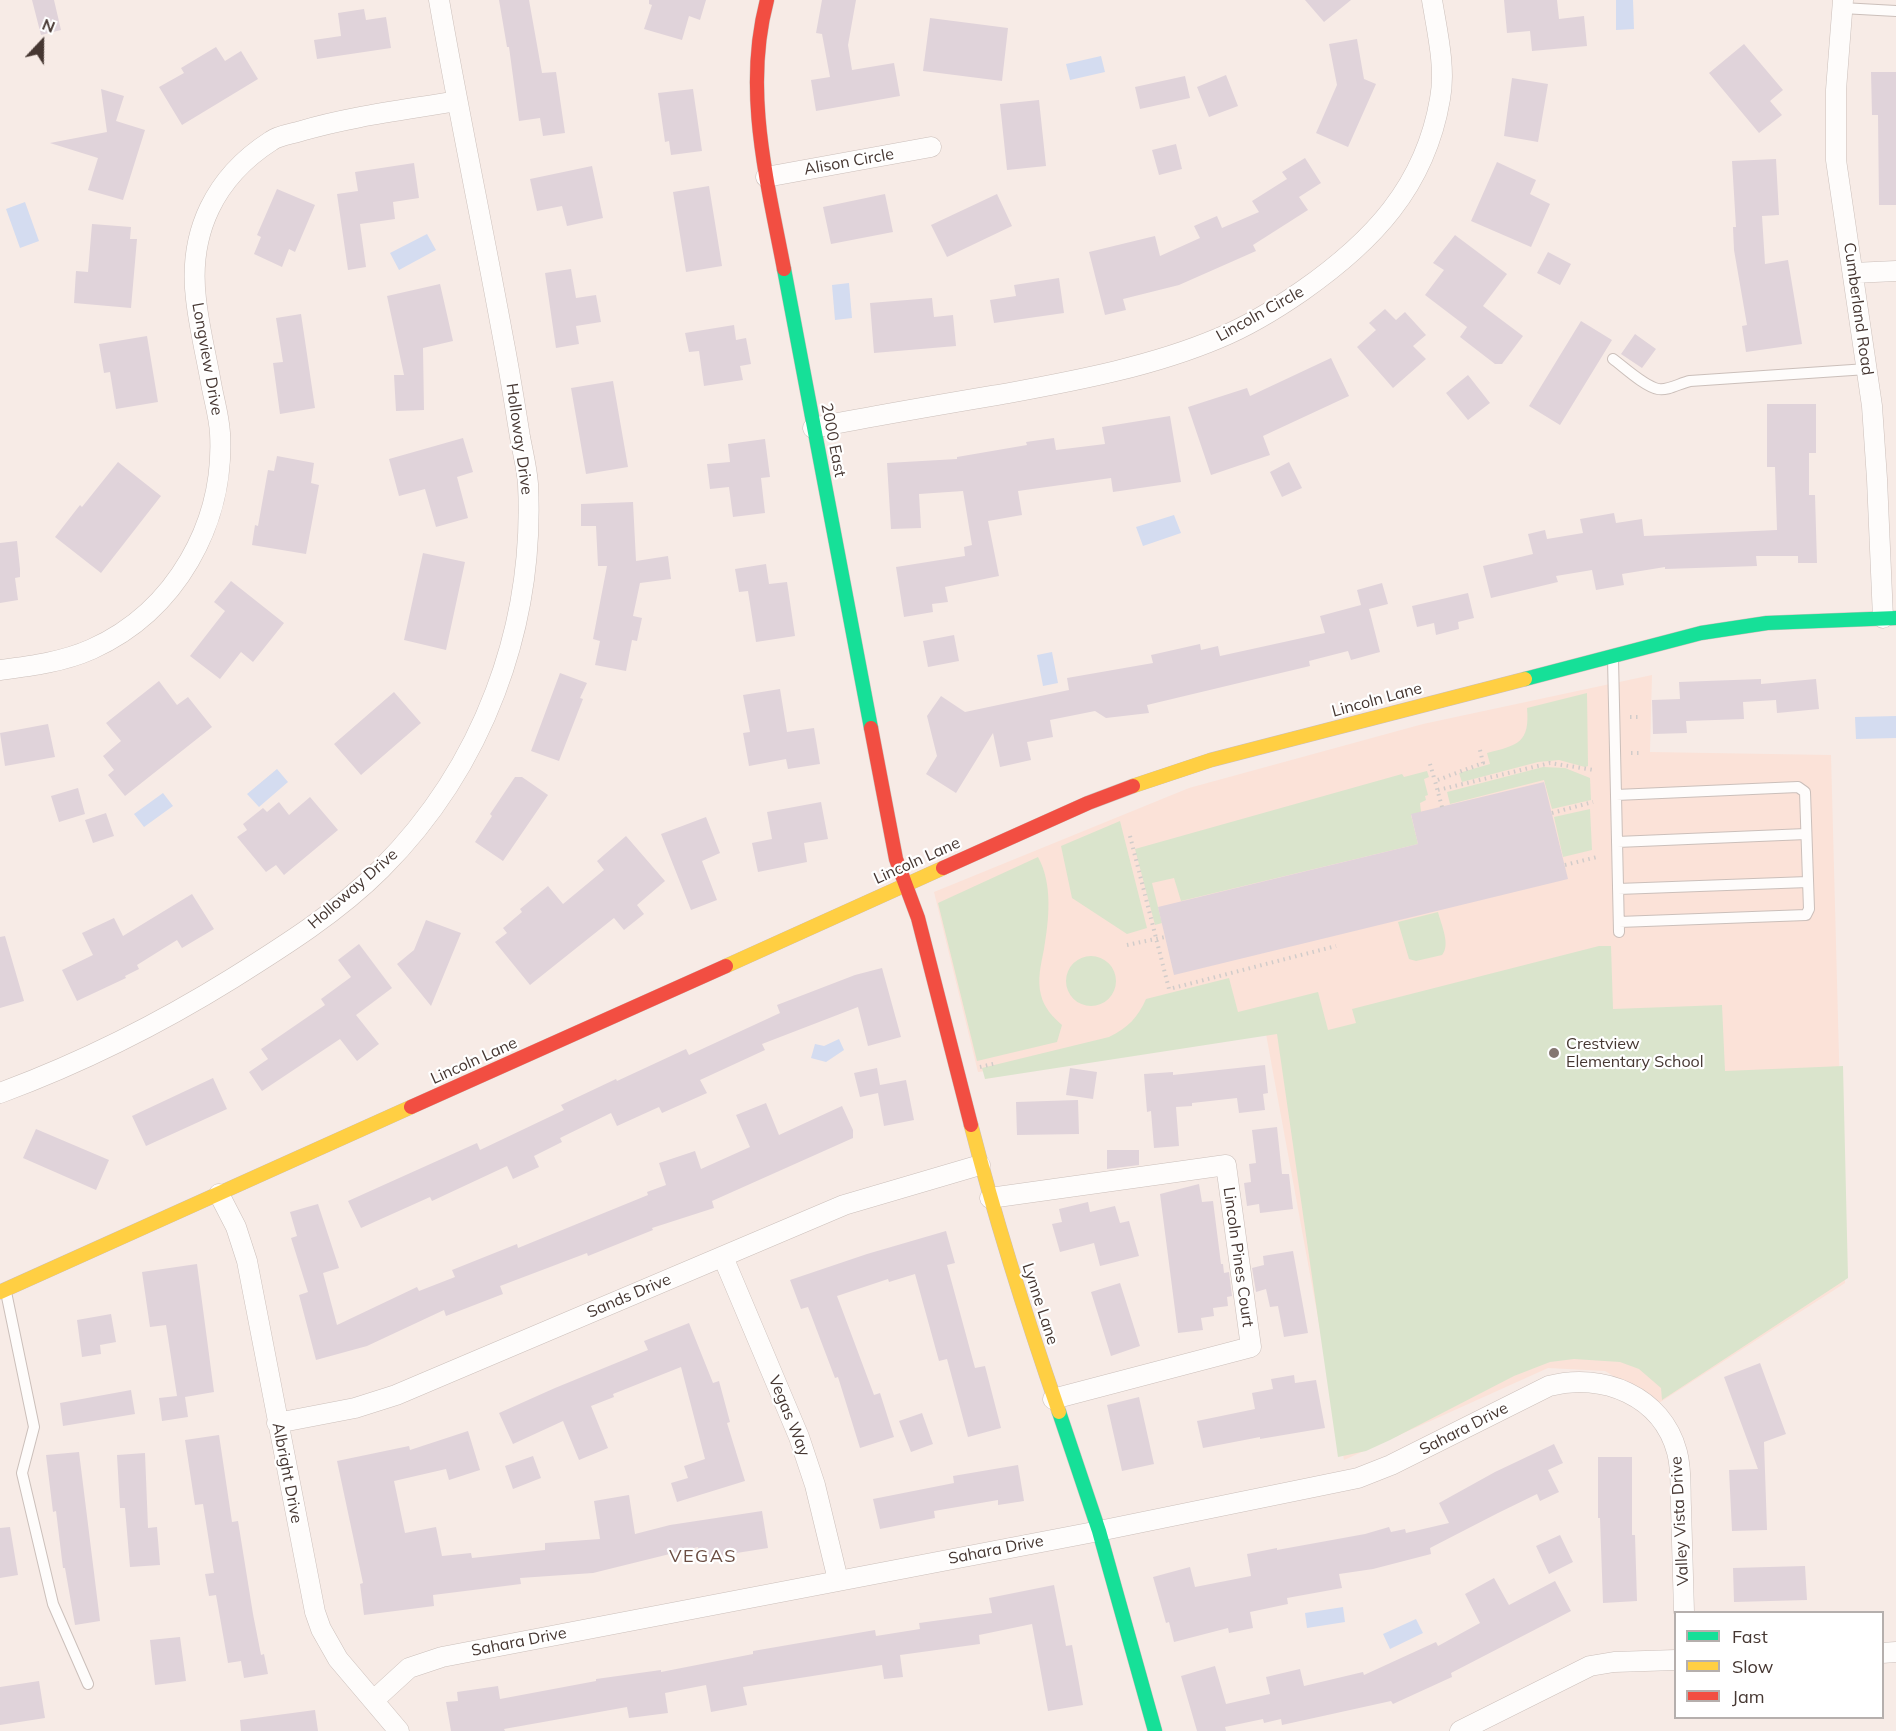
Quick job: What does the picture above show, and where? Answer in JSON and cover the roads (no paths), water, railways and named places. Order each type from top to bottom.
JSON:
[{"type":"street","name":"Holloway Drive","points":[[0,1093],[55,1072],[197,1000],[268,956],[330,912],[378,872],[410,838],[437,803],[468,753],[491,705],[508,656],[521,603],[528,541],[528,482],[481,212],[457,101],[439,0]]},
{"type":"street","name":"2000 East","points":[[766,0],[756,58],[755,93],[766,177],[896,859],[905,884]]},
{"type":"street","name":"Lincoln Circle","points":[[813,428],[1083,380],[1153,361],[1220,338],[1280,306],[1322,277],[1371,236],[1404,194],[1429,142],[1441,97],[1441,49],[1432,0]]},
{"type":"street","name":"Cumberland Road","points":[[1843,4],[1836,90],[1836,160],[1867,369],[1889,618]]},
{"type":"street","name":"Longview Drive","points":[[0,670],[54,662],[92,649],[131,627],[167,592],[192,558],[208,524],[219,477],[220,432],[196,298],[195,256],[204,217],[222,186],[244,162],[273,139],[325,124],[457,101]]},
{"type":"street","name":"Alison Circle","points":[[766,177],[931,147]]},
{"type":"street","points":[[1853,273],[1896,271]]},
{"type":"street","name":"Lincoln Lane","points":[[3,1290],[905,884],[1108,794],[1155,777],[1701,633],[1744,625],[1889,618]]},
{"type":"street","name":"Lynne Lane","points":[[905,884],[918,918],[980,1165],[1020,1299],[1099,1531],[1155,1731]]},
{"type":"street","name":"Sands Drive","points":[[277,1423],[355,1408],[396,1395],[855,1201],[980,1165]]},
{"type":"street","name":"Lincoln Pines Court","points":[[990,1198],[1226,1166],[1251,1347],[1053,1399]]},
{"type":"street","name":"Albright Drive","points":[[219,1194],[236,1227],[247,1261],[315,1612],[338,1659],[399,1731]]},
{"type":"street","name":"Vegas Way","points":[[723,1257],[799,1437],[814,1485],[838,1580]]},
{"type":"street","name":"Sahara Drive","points":[[374,1700],[409,1668],[430,1660],[1099,1531],[1358,1478],[1391,1465],[1549,1386],[1576,1381],[1614,1386]]},
{"type":"street","name":"Valley Vista Drive","points":[[1614,1386],[1649,1407],[1661,1421],[1676,1449],[1680,1472],[1684,1611]]},
{"type":"street","points":[[1460,1731],[1590,1666],[1614,1662],[1674,1660]]},
{"type":"lane","points":[[1843,4],[1896,11]]},
{"type":"lane","points":[[1613,358],[1658,389],[1690,381],[1867,369]]},
{"type":"lane","points":[[1613,656],[1618,889],[1619,927],[1806,915],[1809,909],[1805,792],[1798,787],[1616,795]]},
{"type":"lane","points":[[1617,842],[1806,834]]},
{"type":"lane","points":[[1618,889],[1808,882]]},
{"type":"lane","points":[[3,1290],[34,1427],[22,1473],[53,1604],[88,1684]]},
{"type":"water","points":[[1616,0],[1633,0],[1634,29],[1616,30]]},
{"type":"water","points":[[1101,56],[1105,72],[1070,80],[1066,64]]},
{"type":"water","points":[[25,202],[39,241],[20,248],[6,209]]},
{"type":"water","points":[[427,234],[436,250],[399,270],[390,253]]},
{"type":"water","points":[[849,283],[852,318],[835,320],[832,285]]},
{"type":"water","points":[[1174,515],[1181,533],[1143,546],[1136,527]]},
{"type":"water","points":[[1052,652],[1058,683],[1043,686],[1037,655]]},
{"type":"water","points":[[1896,716],[1896,738],[1856,739],[1855,717]]},
{"type":"water","points":[[277,769],[288,782],[259,807],[247,794]]},
{"type":"water","points":[[163,793],[173,806],[144,827],[134,814]]},
{"type":"water","points":[[839,1039],[844,1050],[826,1062],[811,1058],[815,1044],[824,1046]]},
{"type":"water","points":[[1343,1607],[1345,1622],[1307,1628],[1305,1613]]},
{"type":"water","points":[[1416,1619],[1423,1633],[1390,1649],[1383,1634]]},
{"type":"place","name":"Crestview Elementary School","points":[[1554,1053]]},
{"type":"district","name":"VEGAS","points":[[703,1557]]}]
